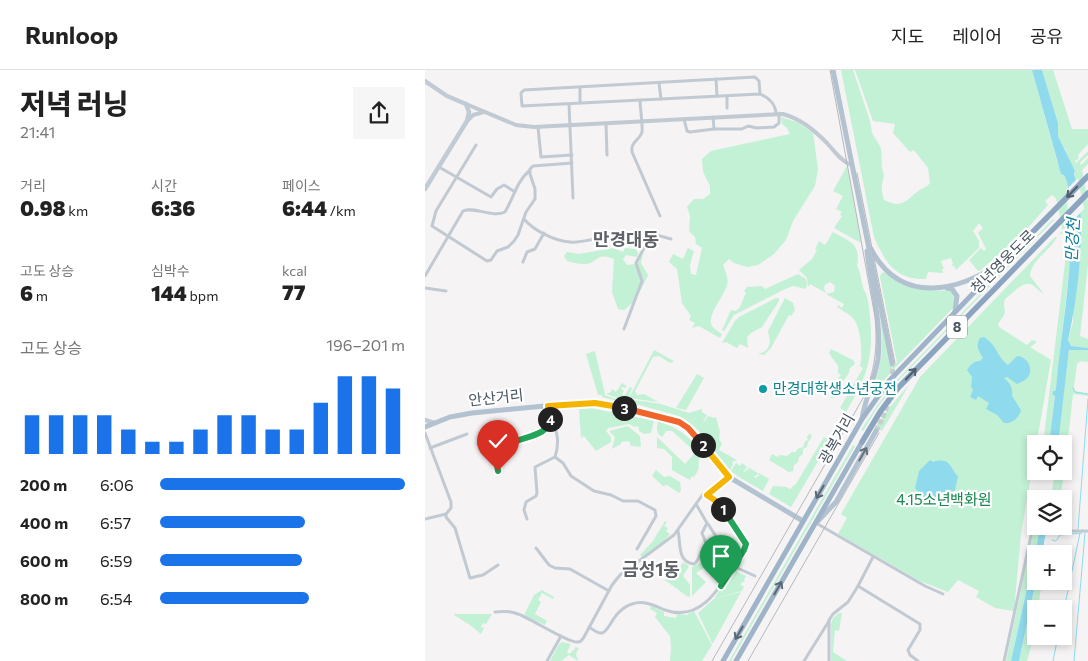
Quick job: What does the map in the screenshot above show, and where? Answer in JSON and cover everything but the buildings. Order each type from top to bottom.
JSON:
[{"type":"highway","name":"청년영웅도로","points":[[1009,256],[1088,176]]},
{"type":"highway","name":"청년영웅도로","points":[[862,442],[880,412],[903,383],[1088,194]]},
{"type":"highway","name":"광복거리","points":[[723,661],[862,419],[889,381],[1009,256]]},
{"type":"highway","name":"광복거리","points":[[736,661],[862,442]]},
{"type":"main road","points":[[833,70],[892,363]]},
{"type":"main road","points":[[425,81],[447,96],[466,104],[469,112],[467,121],[425,189]]},
{"type":"main road","points":[[867,240],[873,253],[887,272],[913,285],[936,289],[947,288],[977,277],[1009,256]]},
{"type":"main road","points":[[862,419],[864,406],[876,371],[879,349],[878,317],[869,268],[867,240]]},
{"type":"main road","points":[[875,279],[879,273],[887,272]]},
{"type":"main road","points":[[947,288],[952,289],[957,296],[955,311]]},
{"type":"main road","name":"안산거리","points":[[425,427],[450,417],[472,413],[595,403],[679,422],[688,428],[729,477],[803,521]]},
{"type":"main road","points":[[425,420],[434,423]]},
{"type":"main road","points":[[816,523],[836,502],[876,431]]},
{"type":"street","points":[[684,118],[687,131],[777,126],[780,118],[771,100],[760,94],[522,106],[521,93],[524,90],[757,78],[760,94]]},
{"type":"street","points":[[716,79],[717,96]]},
{"type":"street","points":[[659,82],[661,99]]},
{"type":"street","points":[[580,87],[580,104]]},
{"type":"street","points":[[727,96],[727,108]]},
{"type":"street","points":[[640,100],[642,133],[631,147],[660,216]]},
{"type":"street","points":[[466,104],[516,125],[538,126],[778,113],[791,116],[807,125],[837,155],[851,165]]},
{"type":"street","points":[[569,104],[573,198]]},
{"type":"street","points":[[467,121],[473,115],[484,112]]},
{"type":"street","points":[[746,115],[746,127]]},
{"type":"street","points":[[713,117],[714,129]]},
{"type":"street","points":[[606,122],[607,155]]},
{"type":"street","points":[[538,126],[541,157],[572,155]]},
{"type":"street","points":[[476,145],[436,212],[432,226],[489,261],[497,251],[511,244],[518,235],[524,218],[536,195],[529,170]]},
{"type":"street","points":[[425,276],[465,209],[482,213],[501,214],[505,212],[524,175],[533,166],[572,163]]},
{"type":"street","points":[[438,166],[491,198],[500,186],[504,185],[515,192]]},
{"type":"street","points":[[524,218],[544,233],[572,243],[598,238]]},
{"type":"street","points":[[523,262],[527,252],[531,249],[534,250],[544,233]]},
{"type":"street","points":[[624,329],[642,281],[636,263],[653,234],[671,239]]},
{"type":"street","points":[[425,288],[446,291]]},
{"type":"street","points":[[527,518],[524,507],[526,502],[537,493],[535,467],[555,457],[557,451],[556,431],[550,421],[548,406]]},
{"type":"street","points":[[478,444],[494,448],[505,447],[545,430],[550,421]]},
{"type":"street","points":[[425,434],[451,502],[451,508],[446,514],[425,519]]},
{"type":"street","points":[[430,448],[467,434]]},
{"type":"street","points":[[498,471],[496,463],[498,456],[505,447]]},
{"type":"street","points":[[555,457],[563,463],[571,476],[594,491],[611,495],[623,501],[638,501],[655,510],[656,516],[637,549]]},
{"type":"street","points":[[495,612],[508,611],[518,614],[574,642],[579,642],[584,637],[609,591],[626,570],[678,531],[703,494],[707,495],[729,477]]},
{"type":"street","points":[[589,627],[600,634],[603,633],[623,607],[641,602],[679,613],[689,611],[711,599],[744,550],[746,544],[719,503],[707,495]]},
{"type":"street","points":[[696,504],[717,538],[711,544]]},
{"type":"street","points":[[446,514],[446,517],[455,528],[470,578],[483,575],[498,566]]},
{"type":"street","points":[[707,523],[702,533],[712,553],[733,566],[755,576]]},
{"type":"street","points":[[816,523],[873,557],[943,594]]},
{"type":"street","points":[[678,531],[681,555],[688,563],[694,564],[697,562],[703,548],[707,546]]},
{"type":"street","points":[[1004,661],[1032,531],[1088,531]]},
{"type":"street","points":[[536,548],[549,565],[555,568],[570,569],[609,591]]},
{"type":"street","points":[[804,661],[833,614],[847,602],[858,586],[873,557]]},
{"type":"street","points":[[858,586],[921,624],[920,630],[909,647],[908,652],[919,661]]},
{"type":"street","points":[[829,620],[829,661]]},
{"type":"street","points":[[547,661],[561,636]]},
{"type":"green space","points":[[841,70],[853,70],[870,121],[872,133],[881,148],[884,200],[899,204],[930,183],[928,168],[914,150],[910,152],[893,133],[895,124],[873,121],[855,70],[1032,70],[1057,161],[1067,182],[1071,228],[1070,263],[1056,388],[1052,394],[1055,395],[1050,435],[1044,435],[1068,239],[1067,233],[1058,234],[1063,231],[1056,198],[1052,195],[1045,201],[1048,205],[1024,232],[978,271],[969,260],[981,248],[984,251],[986,249],[978,233],[983,228],[979,223],[973,231],[979,241],[979,248],[956,270],[954,266],[951,266],[953,264],[951,258],[941,261],[945,268],[942,269],[943,273],[928,272],[926,279],[906,276],[898,272],[882,254],[874,237]]},
{"type":"green space","points":[[1042,70],[1053,70],[1072,129],[1088,129],[1088,144],[1075,161],[1076,163],[1088,151],[1088,155],[1080,163],[1081,165],[1088,158],[1088,164],[1082,170],[1088,201],[1088,265],[1080,336],[1088,339],[1088,348],[1071,346],[1068,340],[1073,322],[1075,178],[1074,168],[1072,168],[1058,136],[1058,123]]},
{"type":"green space","points":[[781,117],[799,123],[813,133],[818,169],[815,186],[793,221],[786,240],[774,254],[758,265],[747,267],[734,263],[729,259],[723,265],[727,277],[727,285],[714,311],[711,322],[712,326],[722,334],[720,338],[699,326],[692,328],[695,323],[689,320],[691,316],[682,303],[677,269],[669,262],[673,254],[683,259],[688,248],[694,251],[690,265],[691,274],[696,275],[702,248],[696,244],[695,237],[689,231],[690,216],[687,207],[694,199],[703,199],[710,194],[710,186],[703,172],[702,159],[711,151],[790,134],[782,124]]},
{"type":"green space","points":[[847,166],[861,243],[834,228],[842,216],[840,215],[842,212],[836,209],[843,196],[833,191]]},
{"type":"green space","points":[[1053,219],[898,381],[877,408],[863,431],[861,430],[897,380]]},
{"type":"green space","points":[[833,232],[849,241],[856,248],[857,266],[868,300],[870,317],[870,355],[864,377],[846,412],[840,408],[863,368],[860,366],[860,334],[853,318],[837,307],[838,305],[842,308],[844,304],[826,294],[834,292],[835,286],[830,282],[825,285],[826,293],[810,284],[808,287],[807,278],[799,270],[812,259],[819,241],[825,245]]},
{"type":"green space","name":"4.15소년백화원","points":[[1057,237],[1031,270],[1030,276],[1044,294],[1030,284],[1019,287],[1005,299],[1005,312],[998,324],[999,327],[1027,345],[1032,340],[1036,341],[1030,347],[1051,360],[1038,435],[1027,435],[1027,480],[1030,480],[1029,490],[1027,490],[1021,534],[1014,611],[995,608],[976,597],[979,591],[958,580],[948,592],[920,581],[838,534],[847,518],[841,514],[920,377]]},
{"type":"green space","points":[[613,248],[623,252],[625,248],[636,249],[637,257],[626,255],[623,259],[627,265],[636,264],[643,253],[641,263],[648,275],[635,299],[624,310],[618,309],[612,292],[614,259],[603,256],[592,262],[582,264],[567,261],[564,256],[567,252],[579,254]]},
{"type":"green space","points":[[884,272],[908,285],[924,289],[951,290],[955,294],[954,307],[872,394],[882,348],[878,302],[890,364],[897,363],[880,277]]},
{"type":"green space","points":[[798,274],[806,279],[806,289],[793,286],[785,289],[734,315],[724,331],[722,330],[731,310],[736,311],[740,307],[746,293],[744,291],[747,287],[762,286],[765,289]]},
{"type":"green space","points":[[779,298],[779,301],[762,327],[747,337],[748,348],[740,344],[737,348],[726,342],[722,343],[739,317]]},
{"type":"green space","points":[[785,298],[793,303],[795,310],[791,316],[789,315],[771,348],[764,355],[758,354],[768,348],[770,342],[768,331]]},
{"type":"green space","points":[[831,349],[853,360],[855,364],[850,368],[835,397],[830,398],[839,385],[838,378],[841,375],[838,373],[838,366],[829,353]]},
{"type":"green space","points":[[654,350],[674,361],[670,363],[659,356],[653,357],[635,391],[637,395],[644,394],[658,402],[629,398]]},
{"type":"green space","points":[[1069,350],[1088,350],[1088,362],[1081,361],[1077,364],[1074,386],[1075,391],[1088,394],[1088,396],[1073,394],[1069,435],[1058,435]]},
{"type":"green space","points":[[595,351],[604,395],[631,404],[598,395],[586,354]]},
{"type":"green space","points":[[697,374],[704,378],[686,410],[676,408]]},
{"type":"green space","points":[[622,383],[627,386],[621,389],[624,391],[622,394],[624,396],[630,387],[632,388],[628,399],[661,404],[689,413],[702,409],[702,412],[707,415],[703,422],[708,416],[716,417],[720,432],[719,439],[722,444],[719,450],[737,460],[732,462],[733,465],[730,470],[699,431],[686,420],[679,416],[606,394],[611,392],[612,389],[616,392]]},
{"type":"green space","points":[[909,385],[882,431],[875,427],[889,408]]},
{"type":"green space","points":[[591,408],[654,421],[651,433],[644,434],[639,431],[638,426],[635,427],[629,424],[608,428],[606,431],[611,437],[611,442],[596,451],[584,436],[581,438],[579,409],[551,411]]},
{"type":"green space","points":[[658,421],[683,433],[703,454],[699,458],[698,471],[690,480],[672,470],[672,457],[664,449],[657,448],[657,437],[685,464],[694,454],[693,450],[672,431],[666,431],[662,437],[657,430]]},
{"type":"green space","points":[[628,426],[640,436],[641,447],[631,446],[629,441],[621,442],[621,444],[612,449],[615,437],[609,431]]},
{"type":"green space","points":[[810,433],[812,437],[807,447],[803,449],[803,454],[799,457],[798,462],[794,465],[793,471],[789,472],[769,460],[772,454],[778,457],[796,452],[797,449],[803,447]]},
{"type":"green space","points":[[824,437],[830,441],[791,507],[769,494],[773,486],[790,489],[796,484]]},
{"type":"green space","points":[[853,445],[855,446],[731,661],[729,661]]},
{"type":"green space","points":[[736,463],[740,466],[742,463],[747,467],[743,470],[745,472],[747,469],[749,471],[748,467],[758,473],[756,476],[753,476],[756,478],[761,476],[758,475],[759,473],[769,479],[763,491],[731,471]]},
{"type":"green space","points":[[656,470],[664,477],[670,476],[680,482],[681,490],[679,493],[667,485],[663,486],[652,476]]},
{"type":"green space","points":[[1054,480],[1058,480],[1056,490],[1052,490]]},
{"type":"green space","points":[[1058,480],[1063,480],[1061,490],[1057,490]]},
{"type":"green space","points":[[665,521],[667,522],[664,526],[668,528],[666,531],[670,534],[642,557],[640,555],[653,541]]},
{"type":"green space","points":[[1033,535],[1038,535],[1036,545],[1030,545]]},
{"type":"green space","points":[[706,554],[710,557],[705,567],[696,573],[706,582],[692,596],[692,567],[700,563]]},
{"type":"green space","points":[[1027,561],[1027,588],[1011,661],[1006,661]]},
{"type":"green space","points":[[683,562],[689,566],[683,576],[690,585],[690,596],[688,597],[665,580],[673,573],[679,573]]},
{"type":"green space","points":[[732,569],[746,576],[745,581],[740,584],[744,587],[742,591],[714,599]]},
{"type":"green space","points":[[542,590],[554,597],[553,599],[542,593],[538,600],[541,602],[535,614],[547,621],[545,625],[524,615],[534,595]]},
{"type":"green space","points":[[1034,590],[1041,590],[1039,600],[1032,600]]},
{"type":"green space","points":[[741,592],[712,643],[698,613],[714,599]]},
{"type":"green space","points":[[651,606],[664,612],[664,616],[676,618],[677,614],[688,615],[694,611],[712,645],[702,661],[670,661],[670,636],[655,617],[657,613],[650,609]]},
{"type":"green space","points":[[842,613],[839,631],[835,630],[833,652],[847,661],[831,661],[831,624],[833,618]]},
{"type":"green space","points":[[454,614],[492,614],[486,624],[483,623],[481,627],[484,628],[481,634]]},
{"type":"green space","points":[[1027,623],[1027,645],[1031,645],[1027,661],[1019,661]]},
{"type":"green space","points":[[562,642],[571,644],[567,652],[569,654],[575,647],[579,648],[576,654],[578,661],[569,655],[561,661],[550,661]]},
{"type":"water","name":"만겅천","points":[[1032,70],[1042,70],[1058,123],[1058,136],[1075,171],[1081,234],[1078,280],[1068,340],[1071,346],[1088,348],[1088,350],[1069,350],[1059,435],[1050,435],[1055,396],[1052,394],[1056,388],[1070,259],[1070,208],[1067,182],[1064,175],[1061,174]]},
{"type":"water","points":[[984,337],[989,340],[1008,365],[1017,356],[1024,358],[1030,367],[1028,377],[1017,384],[1007,377],[1004,378],[1011,386],[1012,396],[1021,410],[1017,418],[1010,423],[1004,423],[997,415],[986,409],[989,403],[978,396],[976,400],[970,397],[973,390],[971,387],[972,377],[967,370],[969,366],[983,358],[978,344],[980,338]]},
{"type":"water","points":[[930,460],[933,462],[947,462],[958,476],[955,490],[943,504],[940,502],[934,504],[927,503],[915,488],[919,471]]},
{"type":"water","points":[[1039,535],[1045,535],[1044,545],[1036,545]]},
{"type":"water","points":[[1027,588],[1027,590],[1034,590],[1032,600],[1027,600],[1027,623],[1019,661],[1011,661]]},
{"type":"pier","points":[[1078,178],[1084,209],[1069,225],[1066,190]]},
{"type":"waterway","points":[[1073,388],[1075,392],[1088,394]]},
{"type":"waterway","points":[[1078,529],[1088,399]]},
{"type":"waterway","points":[[1066,600],[1080,533]]},
{"type":"waterway","points":[[1052,540],[1056,541],[1060,535],[1082,533]]},
{"type":"waterway","points":[[1074,661],[1085,533]]},
{"type":"waterway","points":[[1053,661],[1056,645]]},
{"type":"tunnel","points":[[876,431],[884,415],[889,398],[892,382],[892,363]]},
{"type":"tram line","points":[[712,661],[862,400],[873,370],[876,349],[875,317],[830,70]]},
{"type":"tram line","points":[[857,173],[895,363]]},
{"type":"tram line","points":[[748,661],[879,433]]},
{"type":"place","name":"만경대학생소년궁전","points":[[763,389]]},
{"type":"district","name":"만경대동","points":[[626,240]]},
{"type":"district","name":"금성1동","points":[[651,570]]},
{"type":"route","points":[[498,471],[496,463],[498,456],[507,445],[538,434],[549,426],[548,406],[595,403],[679,422],[688,428],[729,477],[707,495],[719,503],[746,544],[721,586]]}]
